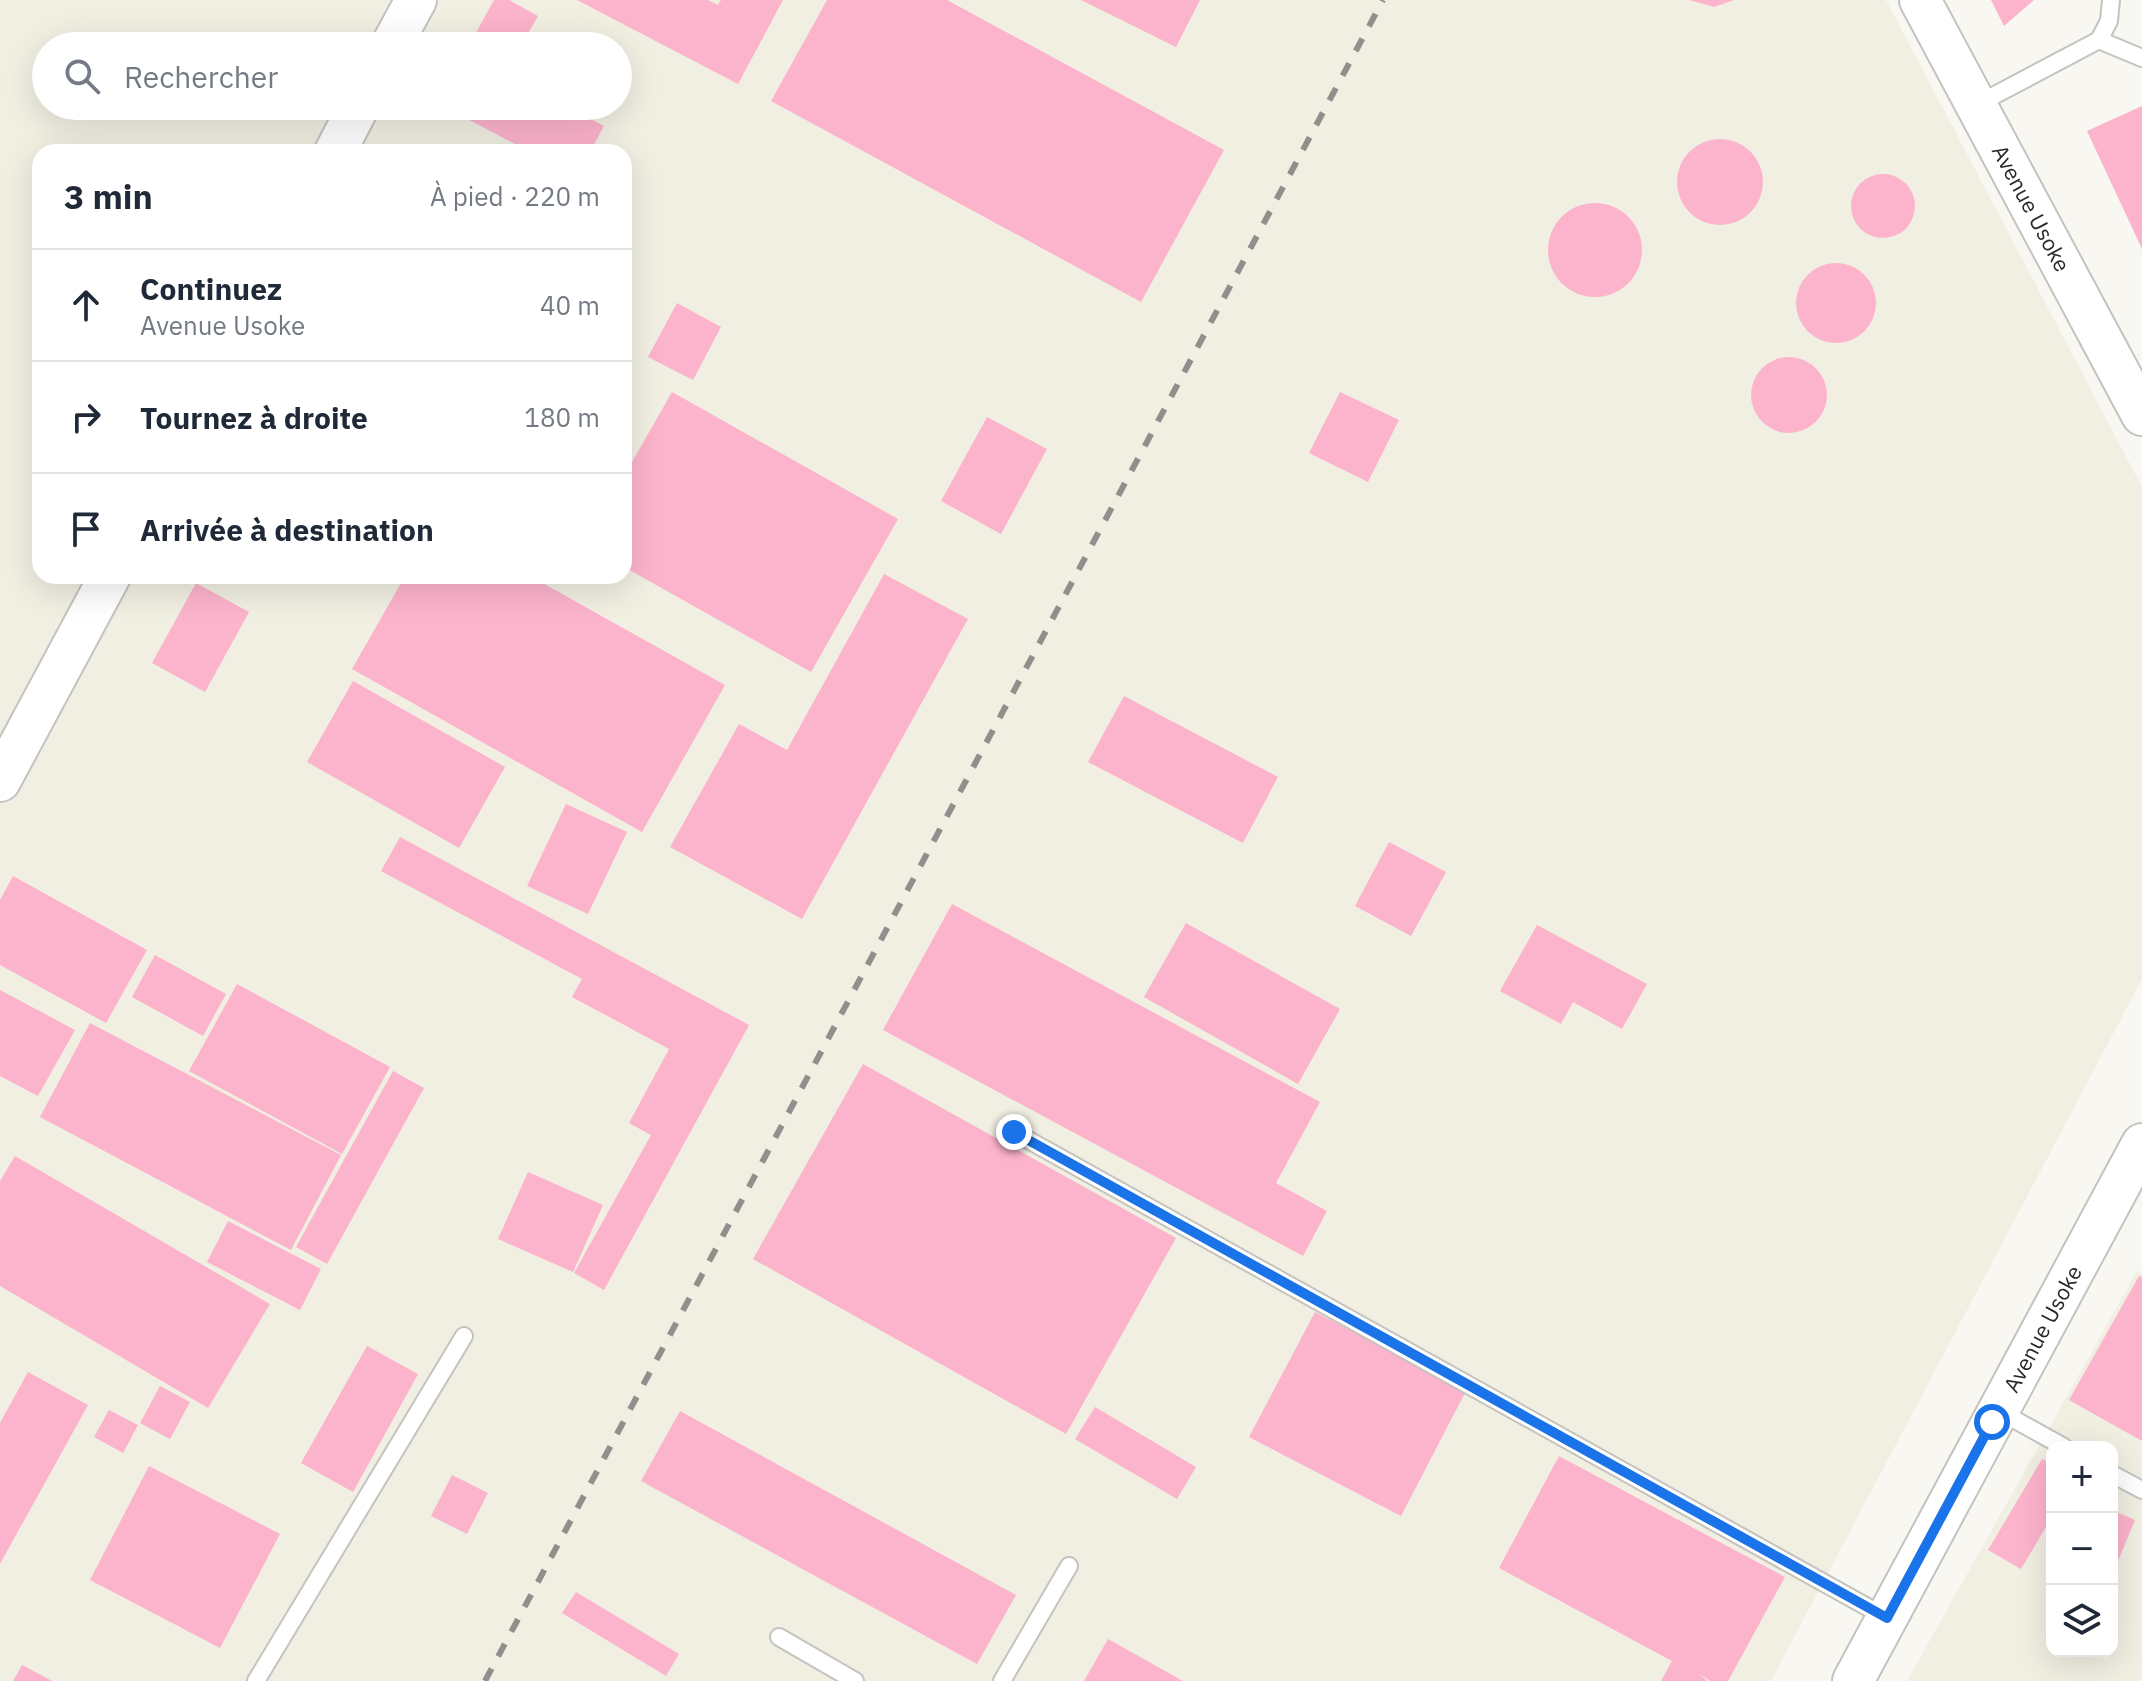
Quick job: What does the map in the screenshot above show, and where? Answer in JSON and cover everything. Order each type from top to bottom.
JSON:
[{"type":"street","points":[[399,32],[416,0]]},
{"type":"street","name":"Avenue Usoke","points":[[1920,0],[2142,415]]},
{"type":"street","points":[[339,144],[352,120]]},
{"type":"street","points":[[0,781],[106,584]]},
{"type":"street","name":"Avenue Usoke","points":[[1853,1681],[2142,1144]]},
{"type":"lane","points":[[1976,105],[2099,40],[2109,21],[2111,0]]},
{"type":"lane","points":[[2099,40],[2142,58]]},
{"type":"lane","points":[[1014,1132],[1887,1618]]},
{"type":"lane","points":[[256,1681],[464,1336]]},
{"type":"lane","points":[[1999,1411],[2053,1441]]},
{"type":"lane","points":[[2118,1477],[2142,1490]]},
{"type":"lane","points":[[1002,1681],[1069,1566]]},
{"type":"lane","points":[[779,1637],[855,1681]]},
{"type":"shaded area","points":[[0,0],[1886,0],[2142,487],[2142,979],[1771,1681],[0,1681]]},
{"type":"shaded area","points":[[2137,1271],[2142,1274],[2142,1681],[1907,1681]]},
{"type":"building","points":[[494,0],[509,0],[538,16],[529,32],[476,32]]},
{"type":"building","points":[[577,0],[708,0],[718,5],[721,0],[783,0],[738,84]]},
{"type":"building","points":[[827,0],[947,0],[1224,150],[1141,302],[771,101]]},
{"type":"building","points":[[1081,0],[1200,0],[1176,47]]},
{"type":"building","points":[[1689,0],[1734,0],[1714,7]]},
{"type":"building","points":[[1991,0],[2034,0],[2004,26]]},
{"type":"building","points":[[2142,106],[2142,249],[2087,131]]},
{"type":"building","points":[[469,120],[593,120],[604,126],[594,144],[515,144]]},
{"type":"building","points":[[1720,139],[1744,146],[1756,158],[1763,182],[1756,206],[1744,218],[1720,225],[1696,218],[1684,206],[1677,182],[1684,158],[1696,146]]},
{"type":"building","points":[[1883,174],[1906,183],[1915,206],[1906,229],[1883,238],[1860,229],[1851,206],[1860,183]]},
{"type":"building","points":[[1595,203],[1613,207],[1628,217],[1638,232],[1642,250],[1638,268],[1628,283],[1613,293],[1595,297],[1577,293],[1562,283],[1552,268],[1548,250],[1552,232],[1562,217],[1577,207]]},
{"type":"building","points":[[1836,263],[1851,266],[1864,275],[1873,288],[1876,303],[1873,318],[1864,331],[1851,340],[1836,343],[1821,340],[1808,331],[1799,318],[1796,303],[1799,288],[1808,275],[1821,266]]},
{"type":"building","points":[[677,303],[721,327],[693,380],[648,357]]},
{"type":"building","points":[[1789,357],[1804,360],[1816,368],[1824,380],[1827,395],[1824,410],[1816,422],[1804,430],[1789,433],[1774,430],[1762,422],[1754,410],[1751,395],[1754,380],[1762,368],[1774,360]]},
{"type":"building","points":[[672,392],[898,519],[811,672],[632,571],[632,462]]},
{"type":"building","points":[[1340,392],[1399,420],[1368,482],[1309,453]]},
{"type":"building","points":[[987,417],[1047,449],[1001,534],[941,501]]},
{"type":"building","points":[[884,574],[968,619],[802,919],[670,847],[739,724],[787,750]]},
{"type":"building","points":[[195,584],[249,612],[205,692],[152,663]]},
{"type":"building","points":[[400,584],[544,584],[725,685],[642,832],[352,669]]},
{"type":"building","points":[[353,681],[505,767],[459,848],[307,762]]},
{"type":"building","points":[[1124,696],[1278,777],[1243,843],[1088,762]]},
{"type":"building","points":[[566,804],[627,832],[588,914],[527,886]]},
{"type":"building","points":[[400,837],[749,1025],[604,1290],[574,1273],[651,1135],[629,1123],[669,1049],[572,997],[582,979],[381,871]]},
{"type":"building","points":[[1389,842],[1446,872],[1411,936],[1355,906]]},
{"type":"building","points":[[13,876],[147,950],[106,1023],[0,965],[0,900]]},
{"type":"building","points":[[952,904],[1320,1102],[1276,1183],[1327,1211],[1303,1256],[883,1030]]},
{"type":"building","points":[[1186,923],[1340,1009],[1298,1084],[1144,997]]},
{"type":"building","points":[[1537,925],[1647,984],[1622,1029],[1573,1002],[1561,1024],[1500,991]]},
{"type":"building","points":[[155,955],[226,994],[203,1036],[132,997]]},
{"type":"building","points":[[237,984],[390,1067],[342,1154],[189,1071]]},
{"type":"building","points":[[0,990],[75,1030],[38,1096],[0,1076]]},
{"type":"building","points":[[90,1023],[341,1155],[291,1250],[40,1117]]},
{"type":"building","points":[[863,1064],[1176,1238],[1066,1434],[753,1259]]},
{"type":"building","points":[[393,1071],[424,1088],[327,1264],[296,1247]]},
{"type":"building","points":[[15,1156],[270,1304],[208,1408],[0,1286],[0,1181]]},
{"type":"building","points":[[528,1172],[603,1205],[573,1272],[498,1239]]},
{"type":"building","points":[[228,1221],[321,1269],[300,1310],[207,1262]]},
{"type":"building","points":[[2139,1276],[2142,1277],[2142,1441],[2069,1400]]},
{"type":"building","points":[[1315,1312],[1466,1391],[1401,1516],[1249,1437]]},
{"type":"building","points":[[367,1346],[418,1374],[353,1492],[301,1463]]},
{"type":"building","points":[[28,1372],[88,1405],[0,1564],[0,1423]]},
{"type":"building","points":[[160,1386],[190,1402],[170,1439],[140,1423]]},
{"type":"building","points":[[1095,1407],[1196,1467],[1177,1499],[1075,1439]]},
{"type":"building","points":[[109,1410],[138,1425],[123,1453],[94,1437]]},
{"type":"building","points":[[680,1411],[1016,1595],[977,1664],[641,1481]]},
{"type":"building","points":[[1559,1456],[1785,1577],[1728,1681],[1711,1681],[1698,1674],[1708,1681],[1661,1681],[1672,1661],[1499,1568]]},
{"type":"building","points":[[2042,1459],[2046,1461],[2046,1527],[2021,1569],[1988,1550]]},
{"type":"building","points":[[149,1466],[280,1534],[220,1648],[90,1580]]},
{"type":"building","points":[[452,1475],[488,1493],[467,1534],[431,1516]]},
{"type":"building","points":[[2118,1513],[2135,1520],[2118,1561]]},
{"type":"building","points":[[576,1592],[679,1654],[666,1676],[562,1613]]},
{"type":"building","points":[[1108,1639],[1183,1681],[1084,1681]]},
{"type":"building","points":[[22,1665],[52,1681],[13,1681]]},
{"type":"railway","points":[[485,1681],[1383,0]]},
{"type":"route","points":[[1014,1132],[1887,1618],[1992,1422]]}]
